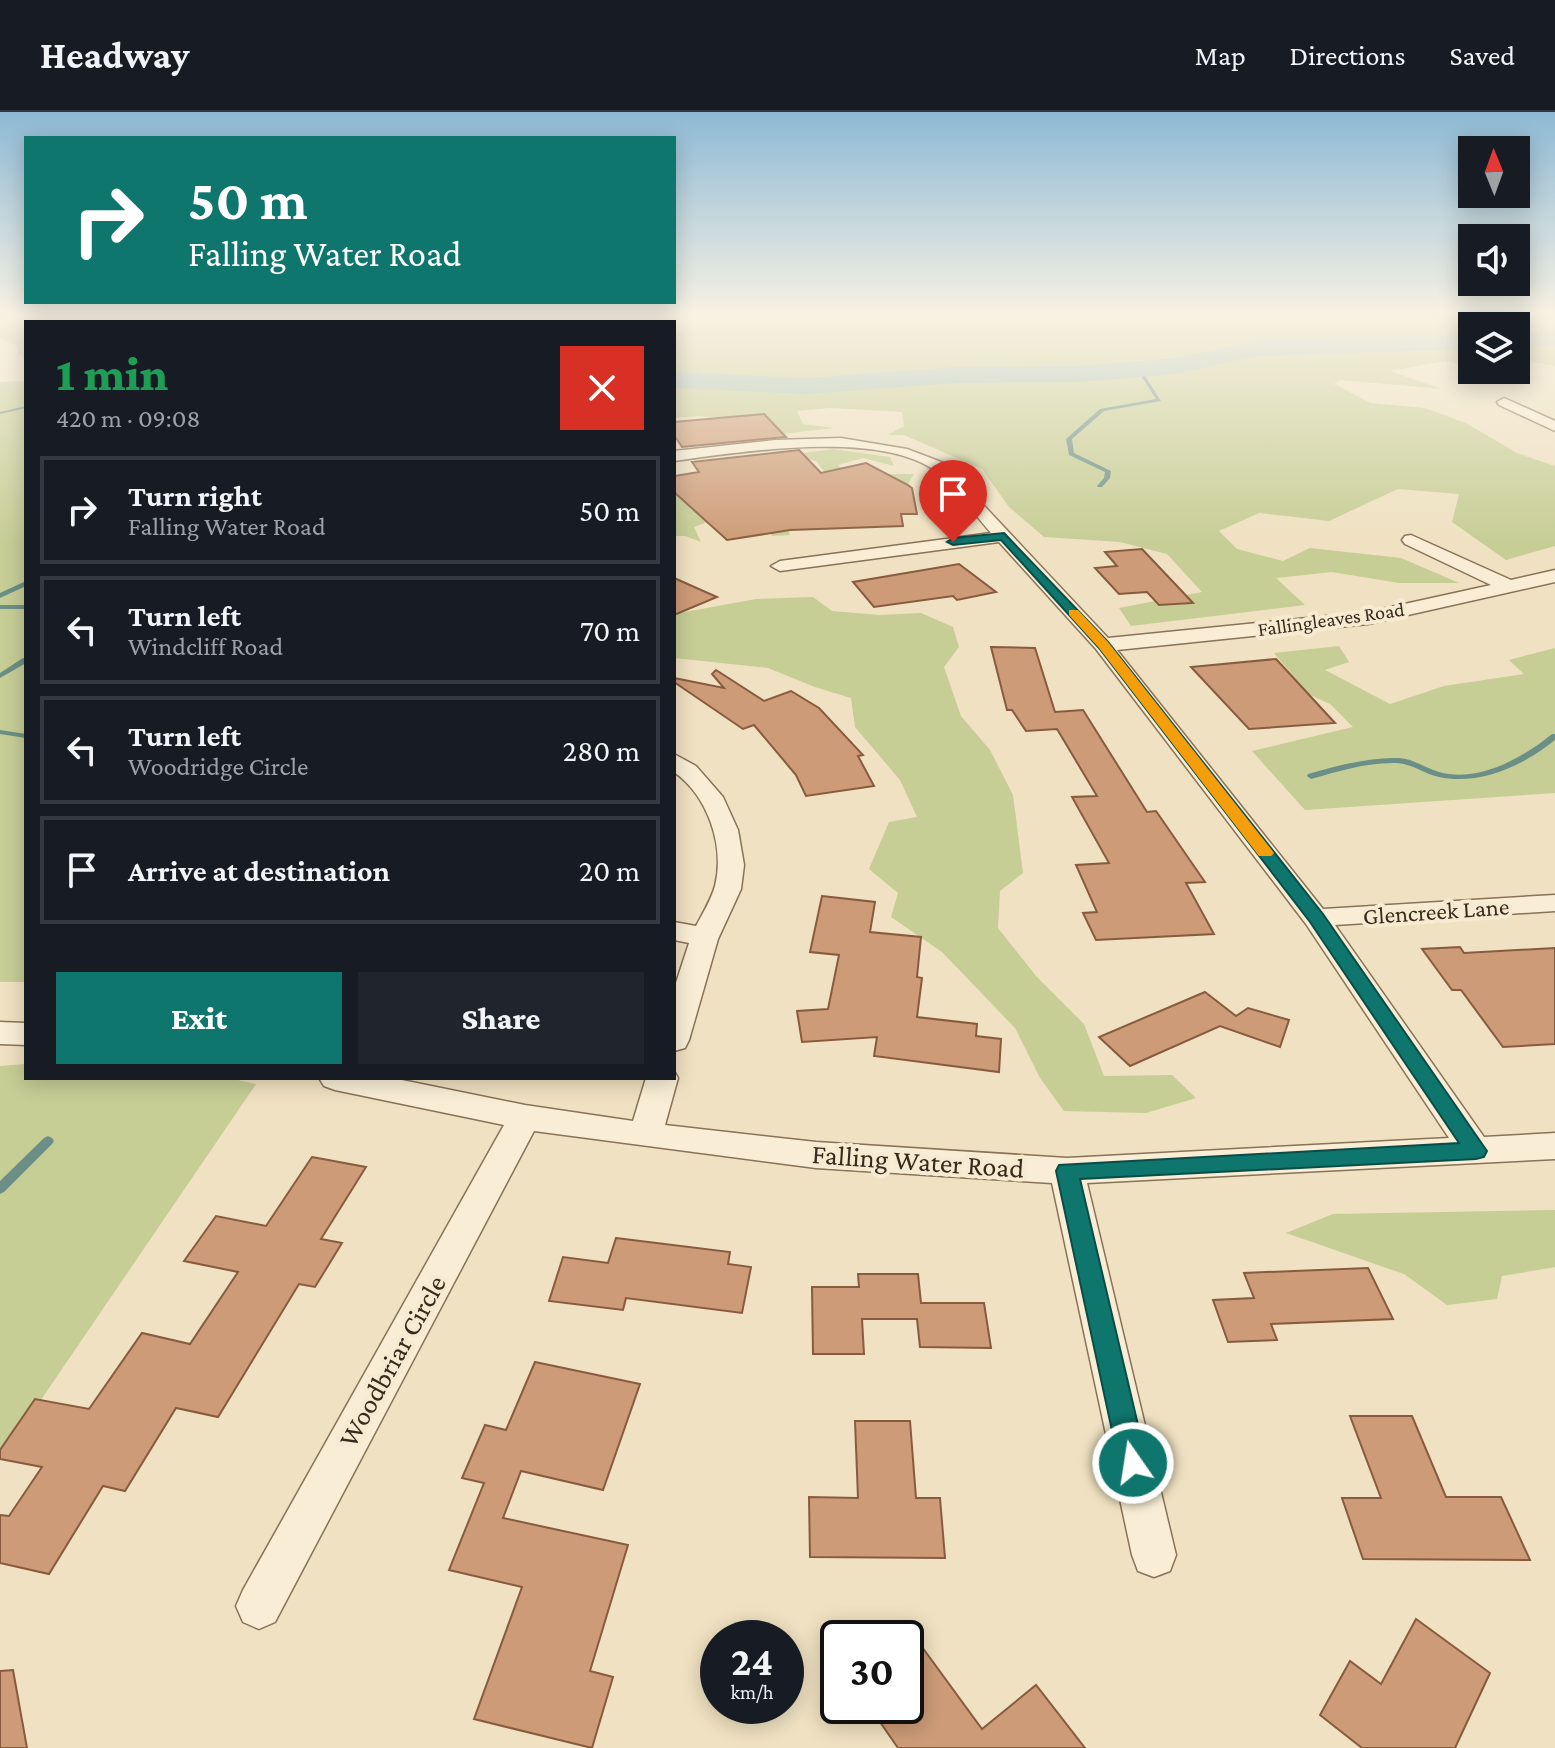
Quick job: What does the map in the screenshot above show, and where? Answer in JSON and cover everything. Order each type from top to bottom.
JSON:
[{"type":"street","points":[[1504,402],[1555,427]]},
{"type":"street","points":[[676,456],[788,442],[830,441],[871,444],[909,452],[939,466],[1103,645],[1316,918],[1476,1151]]},
{"type":"street","points":[[780,566],[1004,536]]},
{"type":"street","points":[[1411,540],[1508,586]]},
{"type":"street","name":"Fallingleaves Road","points":[[1103,645],[1368,618],[1555,576]]},
{"type":"street","points":[[676,762],[693,772],[707,793],[729,841],[729,883],[705,937],[676,1033]]},
{"type":"street","name":"Glencreek Lane","points":[[1316,918],[1555,903]]},
{"type":"street","points":[[676,931],[705,937]]},
{"type":"street","points":[[0,1033],[24,1034]]},
{"type":"street","name":"Falling Water Road","points":[[345,1080],[525,1117],[645,1135],[816,1155],[1067,1171],[1555,1146]]},
{"type":"street","points":[[645,1135],[661,1080]]},
{"type":"street","name":"Woodbriar Circle","points":[[259,1606],[525,1117]]},
{"type":"street","points":[[1067,1171],[1154,1555]]},
{"type":"green space","points":[[0,391],[24,391],[24,982],[0,982]]},
{"type":"green space","points":[[676,391],[1348,391],[1371,403],[1425,408],[1466,423],[1517,453],[1555,466],[1555,546],[1506,560],[1452,522],[1459,494],[1398,489],[1329,521],[1259,513],[1219,531],[1237,549],[1283,561],[1310,548],[1401,558],[1459,583],[1399,583],[1332,572],[1276,578],[1305,605],[1131,626],[1119,608],[1202,592],[1167,554],[1120,542],[1044,537],[1009,507],[982,469],[904,435],[888,435],[904,426],[902,412],[830,408],[797,411],[803,424],[834,428],[765,436],[744,424],[722,418],[676,418]]},
{"type":"green space","points":[[833,449],[890,457],[894,466],[863,458],[838,465],[847,474],[914,474],[906,488],[778,507],[790,535],[772,536],[757,515],[727,515],[694,527],[701,542],[676,536],[676,487],[827,475],[816,461],[789,455]]},
{"type":"green space","points":[[813,597],[832,611],[879,615],[921,613],[953,627],[959,647],[944,667],[961,716],[990,750],[1013,795],[1023,873],[1000,891],[998,928],[1036,976],[1084,1024],[1104,1076],[1172,1075],[1196,1098],[1146,1113],[1064,1111],[1040,1078],[1015,1028],[942,952],[891,917],[898,893],[869,869],[889,822],[917,817],[900,780],[855,727],[851,698],[768,668],[676,658],[676,614],[756,599]]},
{"type":"green space","points":[[1339,646],[1349,662],[1325,670],[1390,704],[1444,686],[1524,674],[1509,660],[1555,648],[1555,793],[1305,810],[1252,751],[1353,727],[1330,704],[1308,694],[1274,653]]},
{"type":"green space","points":[[24,1064],[24,1080],[238,1080],[256,1084],[0,1460],[0,1066]]},
{"type":"green space","points":[[1555,1210],[1555,1267],[1502,1276],[1497,1299],[1447,1305],[1404,1274],[1286,1233],[1333,1214]]},
{"type":"building","points":[[764,414],[786,437],[682,447],[676,438],[676,422]]},
{"type":"building","points":[[799,450],[821,473],[866,463],[912,488],[917,514],[901,514],[903,526],[790,530],[727,540],[676,494],[676,476],[699,472],[692,462]]},
{"type":"building","points":[[1142,549],[1193,603],[1159,605],[1147,592],[1119,594],[1095,568],[1117,566],[1105,552]]},
{"type":"building","points":[[959,564],[996,592],[957,600],[953,596],[874,607],[853,582]]},
{"type":"building","points":[[676,579],[717,597],[676,614]]},
{"type":"building","points":[[991,647],[1035,648],[1055,712],[1083,710],[1147,812],[1156,811],[1205,882],[1186,883],[1214,934],[1096,940],[1083,913],[1097,912],[1076,865],[1109,863],[1072,797],[1097,796],[1057,729],[1026,731],[1012,710],[1007,710]]},
{"type":"building","points":[[1276,659],[1335,723],[1249,729],[1191,667]]},
{"type":"building","points":[[716,670],[764,701],[791,691],[819,708],[863,755],[858,756],[874,786],[806,796],[796,775],[754,725],[743,729],[676,683],[676,678],[724,688],[712,674]]},
{"type":"building","points":[[822,896],[875,902],[870,932],[921,937],[917,977],[922,978],[917,1017],[977,1024],[976,1036],[1001,1039],[999,1072],[874,1056],[877,1037],[802,1042],[797,1011],[828,1009],[839,955],[810,952]]},
{"type":"building","points":[[1460,947],[1464,953],[1555,948],[1555,1044],[1503,1047],[1461,990],[1452,990],[1422,949]]},
{"type":"building","points":[[1205,992],[1236,1016],[1248,1008],[1289,1020],[1280,1047],[1220,1026],[1130,1066],[1099,1037]]},
{"type":"building","points":[[312,1157],[366,1167],[321,1239],[342,1243],[315,1287],[299,1284],[218,1417],[176,1408],[125,1491],[103,1486],[49,1574],[0,1563],[0,1515],[9,1516],[42,1467],[0,1459],[0,1450],[35,1399],[89,1409],[142,1333],[190,1344],[238,1272],[184,1261],[216,1216],[266,1226]]},
{"type":"building","points":[[616,1238],[730,1252],[728,1264],[751,1267],[742,1313],[626,1298],[623,1310],[549,1301],[563,1257],[608,1263]]},
{"type":"building","points":[[1368,1268],[1393,1319],[1271,1324],[1277,1340],[1228,1342],[1213,1300],[1254,1298],[1244,1273]]},
{"type":"building","points":[[858,1274],[918,1274],[921,1303],[984,1303],[991,1348],[920,1347],[917,1319],[862,1319],[864,1354],[813,1354],[812,1287],[859,1287]]},
{"type":"building","points":[[535,1362],[640,1384],[603,1490],[521,1471],[503,1518],[628,1545],[590,1671],[613,1677],[592,1748],[474,1719],[522,1587],[449,1570],[484,1483],[462,1478],[485,1425],[506,1430]]},
{"type":"building","points":[[1350,1416],[1412,1416],[1446,1497],[1501,1497],[1530,1560],[1363,1559],[1342,1498],[1381,1498]]},
{"type":"building","points":[[855,1421],[910,1421],[916,1498],[940,1498],[945,1558],[810,1557],[809,1497],[858,1498]]},
{"type":"building","points":[[1416,1619],[1490,1673],[1455,1748],[1362,1748],[1320,1715],[1350,1661],[1381,1684]]},
{"type":"building","points":[[924,1650],[982,1729],[1036,1685],[1085,1748],[898,1748],[881,1724],[924,1724]]},
{"type":"building","points":[[13,1670],[27,1748],[0,1748],[0,1671]]},
{"type":"waterway","points":[[1100,486],[1107,478],[1108,471],[1071,454],[1069,439],[1102,410],[1159,400],[1153,391]]},
{"type":"waterway","points":[[0,413],[24,407]]},
{"type":"waterway","points":[[0,596],[24,584]]},
{"type":"waterway","points":[[0,607],[24,607]]},
{"type":"waterway","points":[[0,676],[24,661]]},
{"type":"waterway","points":[[0,732],[24,736]]},
{"type":"waterway","points":[[1311,776],[1386,761],[1412,763],[1442,775],[1472,775],[1503,768],[1531,754],[1555,736]]},
{"type":"waterway","points":[[0,1189],[48,1141]]},
{"type":"slow traffic","points":[[1074,612],[1265,853]]},
{"type":"route","points":[[953,542],[1004,536],[1103,645],[1316,918],[1476,1151],[1067,1171],[1133,1463]]}]
